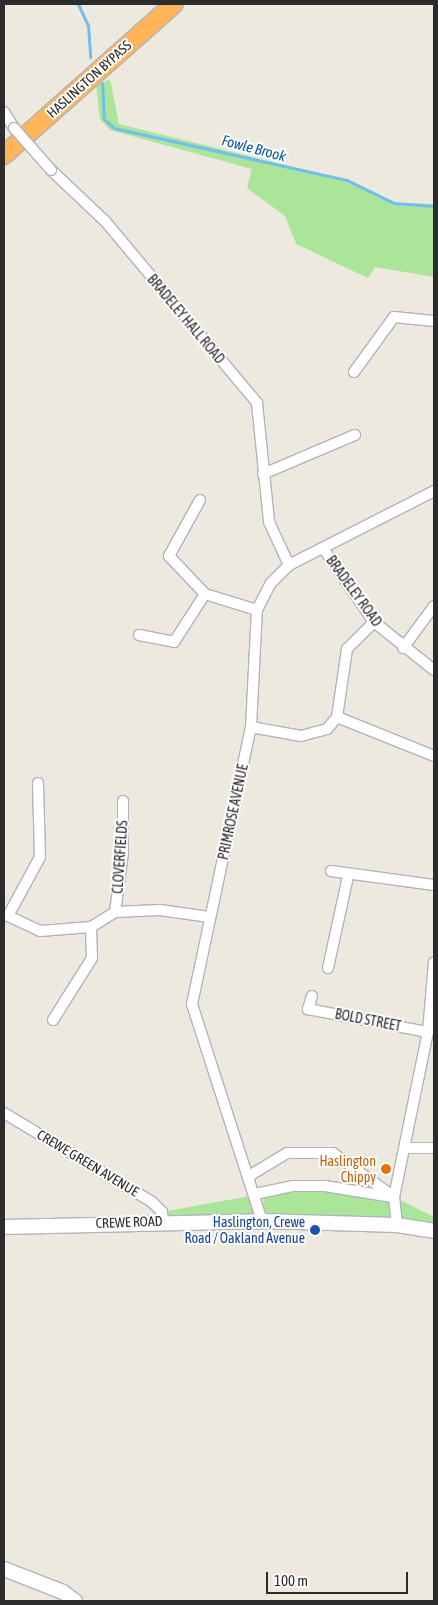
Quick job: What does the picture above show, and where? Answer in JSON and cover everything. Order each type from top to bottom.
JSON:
[{"type":"highway","name":"HASLINGTON BYPASS","points":[[4,155],[174,4]]},
{"type":"street","name":"BRADELEY HALL ROAD","points":[[4,112],[14,128],[51,170],[105,221],[256,403],[269,522],[289,565]]},
{"type":"street","points":[[354,372],[394,317],[434,321]]},
{"type":"street","points":[[263,474],[354,435]]},
{"type":"street","name":"PRIMROSE AVENUE","points":[[262,1221],[255,1194],[192,1004],[251,727],[258,610],[270,584],[289,565],[434,491]]},
{"type":"street","points":[[200,500],[168,556],[205,594],[258,610]]},
{"type":"street","name":"BRADELEY ROAD","points":[[323,548],[374,622],[403,648],[434,670]]},
{"type":"street","points":[[139,636],[174,642],[205,594]]},
{"type":"street","points":[[403,648],[434,606]]},
{"type":"street","points":[[251,727],[301,736],[327,728],[337,717],[347,649],[374,622]]},
{"type":"street","points":[[337,717],[434,756]]},
{"type":"street","name":"CLOVERFIELDS","points":[[38,783],[40,857],[6,919],[40,931],[91,927],[115,912],[160,910],[210,917]]},
{"type":"street","name":"CLOVERFIELDS","points":[[115,912],[123,853],[124,801]]},
{"type":"street","points":[[331,872],[348,876],[434,885]]},
{"type":"street","points":[[328,968],[348,876]]},
{"type":"street","points":[[52,1020],[92,958],[91,927]]},
{"type":"street","points":[[397,1225],[394,1197],[428,1032],[434,962]]},
{"type":"street","name":"BOLD STREET","points":[[312,996],[308,1009],[428,1032]]},
{"type":"street","name":"CREWE GREEN AVENUE","points":[[4,1113],[152,1202],[162,1212],[163,1221]]},
{"type":"street","points":[[405,1148],[434,1148]]},
{"type":"street","points":[[249,1176],[287,1153],[333,1153],[394,1197]]},
{"type":"street","points":[[255,1194],[292,1186],[325,1186],[394,1197]]},
{"type":"street","name":"CREWE ROAD","points":[[4,1227],[163,1221],[262,1221],[397,1225],[434,1231]]},
{"type":"street","points":[[4,1569],[63,1592],[75,1601]]},
{"type":"green space","points":[[110,79],[119,124],[347,180],[394,203],[434,204],[434,277],[375,267],[368,278],[296,244],[285,216],[247,188],[252,169],[110,130],[100,119],[96,86]]},
{"type":"green space","points":[[292,1186],[394,1197],[434,1217],[434,1231],[163,1221],[162,1212],[250,1196],[262,1219],[264,1195]]},
{"type":"waterway","name":"Fowle Brook","points":[[78,4],[88,25],[90,57]]},
{"type":"waterway","name":"Fowle Brook","points":[[102,83],[104,119],[114,128],[347,180],[394,203],[434,206]]},
{"type":"place","name":"Haslington Chippy","points":[[386,1169]]},
{"type":"place","name":"Haslington, Crewe Road / Oakland Avenue","points":[[315,1230]]}]
